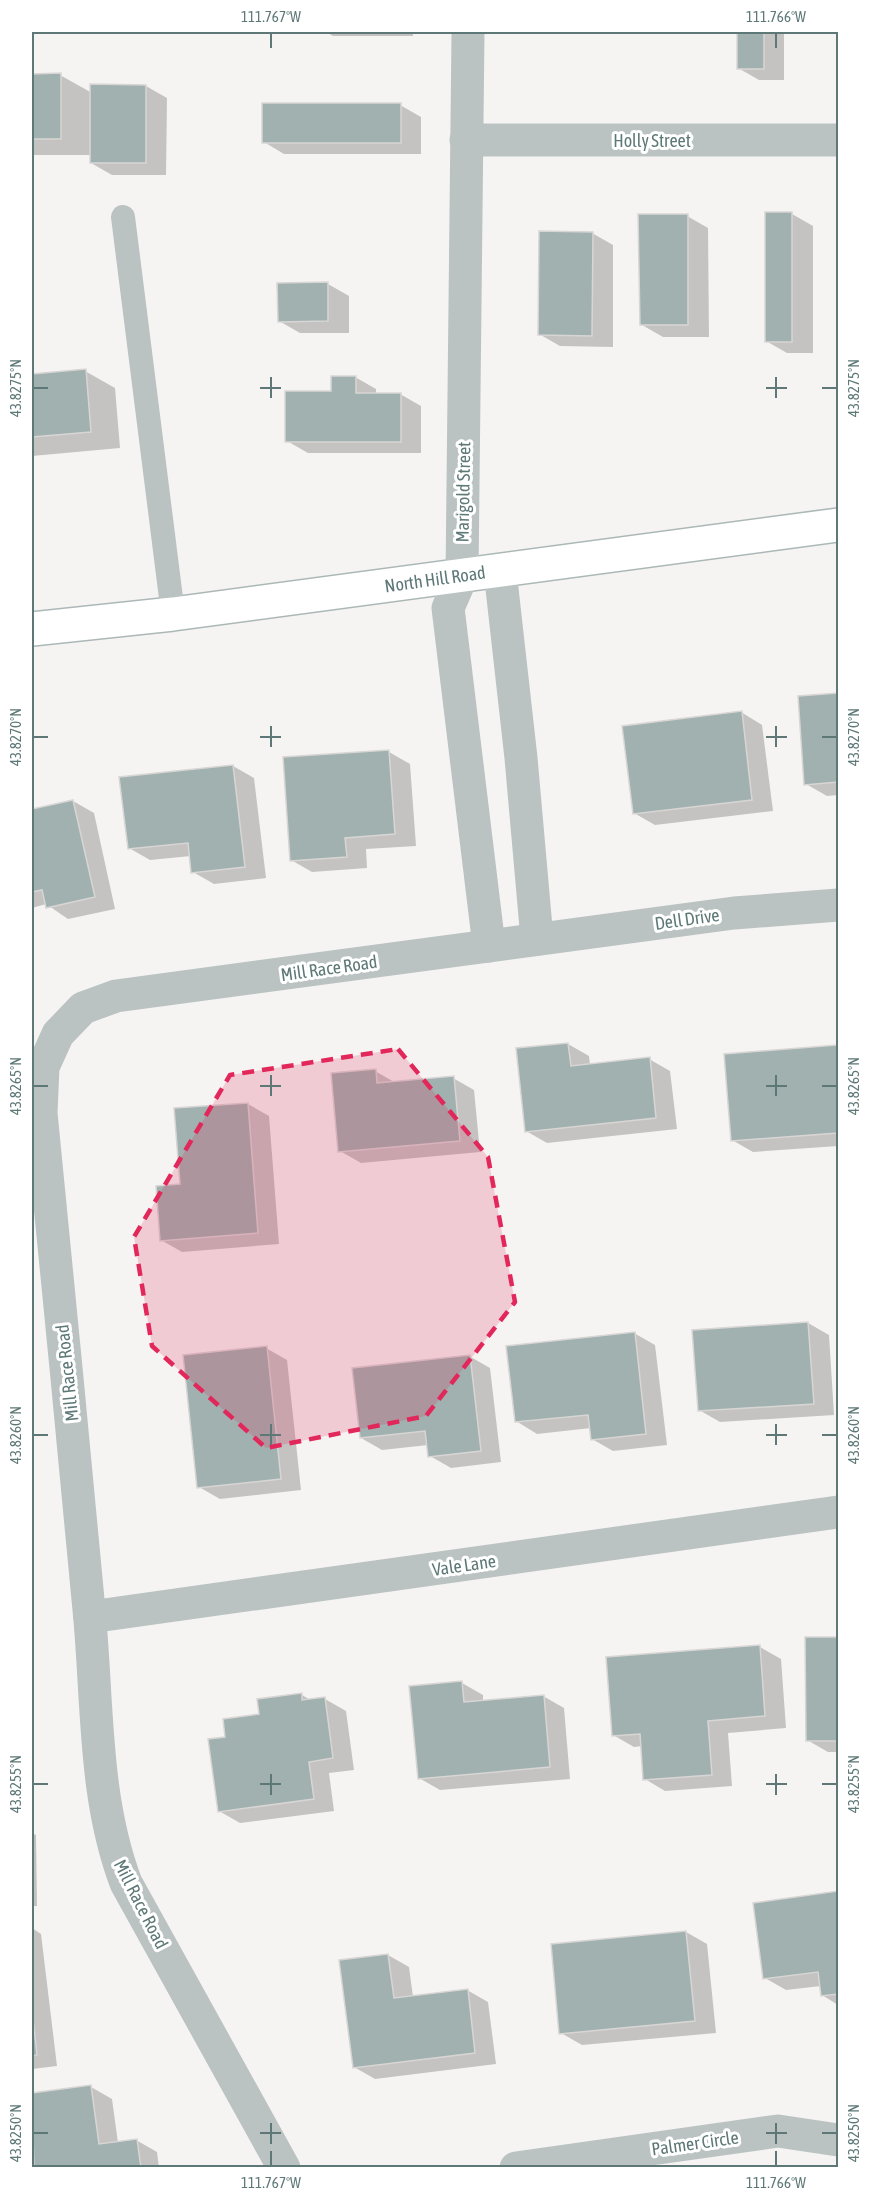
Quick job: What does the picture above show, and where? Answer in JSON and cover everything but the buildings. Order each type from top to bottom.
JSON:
[{"type":"street","name":"Marigold Street","points":[[468,32],[462,576],[448,608],[489,946]]},
{"type":"street","name":"Holly Street","points":[[466,140],[838,140]]},
{"type":"street","name":"North Hill Road","points":[[32,629],[173,614],[838,525]]},
{"type":"street","points":[[500,571],[521,758],[537,939]]},
{"type":"street","name":"Dell Drive","points":[[537,939],[734,913],[838,905]]},
{"type":"street","name":"Mill Race Road","points":[[284,2168],[126,1882],[114,1852],[101,1779],[90,1617],[41,1113],[43,1067],[58,1034],[83,1008],[116,996],[537,939]]},
{"type":"street","name":"Vale Lane","points":[[90,1617],[838,1512]]},
{"type":"street","name":"Palmer Circle","points":[[516,2168],[778,2131],[838,2140]]},
{"type":"lane","points":[[123,217],[173,614]]},
{"type":"highlighted area","points":[[398,1049],[488,1157],[515,1302],[426,1416],[266,1448],[152,1346],[134,1237],[230,1075]]}]
